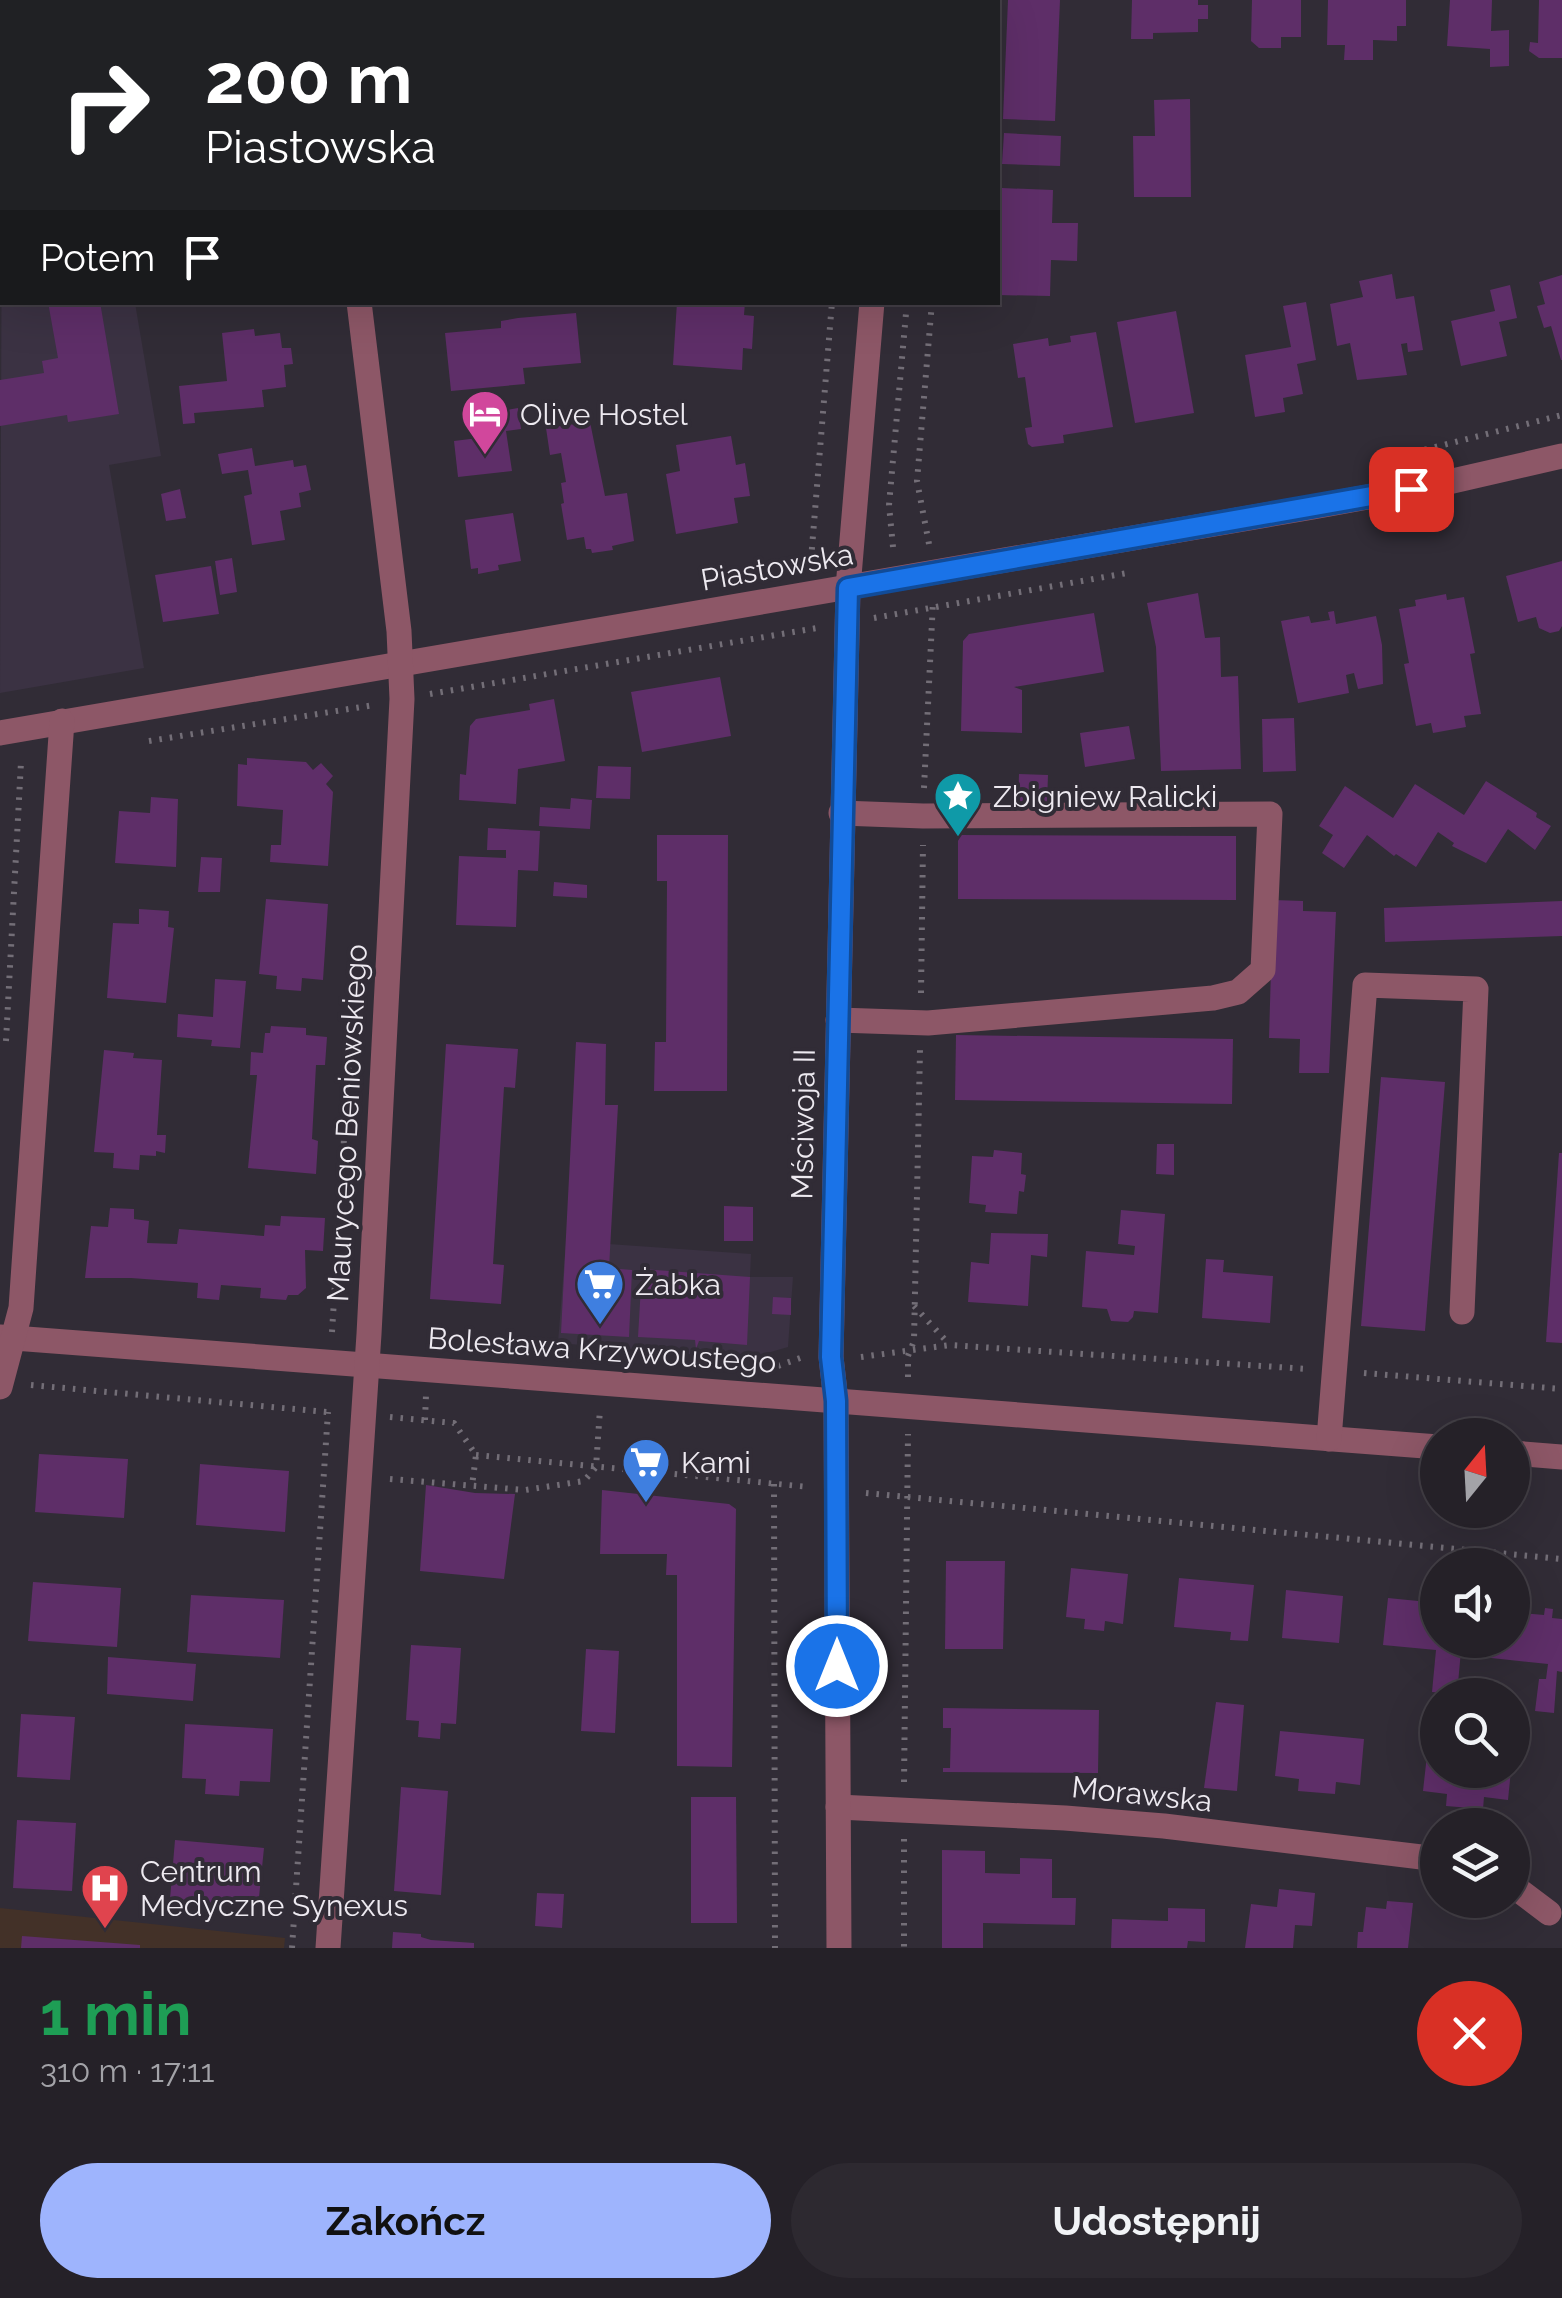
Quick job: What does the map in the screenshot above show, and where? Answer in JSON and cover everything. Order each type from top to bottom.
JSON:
[{"type":"street","name":"Maurycego Beniowskiego","points":[[328,1948],[366,1365],[402,664],[359,305]]},
{"type":"street","name":"Mściwoja II","points":[[838,1948],[836,1401],[831,1357],[842,812],[848,588],[872,305]]},
{"type":"street","name":"Piastowska","points":[[0,733],[1444,483],[1562,456]]},
{"type":"street","points":[[0,1385],[6,1338],[21,1308],[62,721]]},
{"type":"street","points":[[838,1020],[920,1023],[1213,998],[1238,992],[1263,970],[1270,814],[923,816],[842,812]]},
{"type":"street","points":[[1329,1439],[1365,984],[1476,989],[1462,1312]]},
{"type":"street","name":"Bolesława Krzywoustego","points":[[6,1338],[1420,1447]]},
{"type":"street","points":[[1530,1454],[1562,1457]]},
{"type":"street","name":"Morawska","points":[[838,1807],[1164,1826],[1420,1858]]},
{"type":"street","points":[[1530,1899],[1549,1913]]},
{"type":"path","points":[[832,305],[811,560],[929,542],[917,480],[932,305]]},
{"type":"path","points":[[893,548],[889,504],[907,305]]},
{"type":"path","points":[[1376,462],[1562,415]]},
{"type":"path","points":[[909,1353],[914,1341],[923,816],[934,573]]},
{"type":"path","points":[[436,693],[932,610]]},
{"type":"path","points":[[143,742],[352,709]]},
{"type":"path","points":[[11,764],[58,756]]},
{"type":"path","points":[[5,1051],[21,762]]},
{"type":"path","points":[[914,1306],[950,1345]]},
{"type":"path","points":[[852,1358],[950,1345],[1562,1389]]},
{"type":"path","points":[[390,1479],[525,1490],[584,1481],[596,1467],[602,1383]]},
{"type":"path","points":[[0,1385],[454,1423],[476,1455],[472,1486]]},
{"type":"path","points":[[292,1948],[328,1412]]},
{"type":"path","points":[[476,1455],[1562,1559]]},
{"type":"path","points":[[774,1484],[775,1948]]},
{"type":"path","points":[[904,1948],[908,1496]]},
{"type":"shaded area","points":[[1,305],[135,305],[161,456],[109,465],[144,668],[0,693]]},
{"type":"shaded area","points":[[566,1241],[751,1254],[750,1277],[793,1277],[788,1347],[747,1359],[558,1343]]},
{"type":"shaded area","name":"Centrum Medyczne Synexus","points":[[0,1908],[285,1938],[284,1948],[0,1948]]},
{"type":"building","points":[[1008,0],[1060,0],[1055,121],[1003,119]]},
{"type":"building","points":[[1132,0],[1198,0],[1198,5],[1208,5],[1208,19],[1198,19],[1198,32],[1153,33],[1153,39],[1131,39]]},
{"type":"building","points":[[1252,0],[1301,0],[1301,37],[1281,37],[1281,48],[1259,48],[1251,41]]},
{"type":"building","points":[[1328,0],[1406,0],[1406,26],[1397,26],[1397,41],[1373,40],[1373,60],[1344,60],[1345,45],[1327,45]]},
{"type":"building","points":[[1450,0],[1492,0],[1491,31],[1509,30],[1509,66],[1490,67],[1490,49],[1447,46]]},
{"type":"building","points":[[1539,0],[1562,0],[1562,58],[1539,58],[1529,51],[1530,42],[1538,43]]},
{"type":"building","points":[[1190,99],[1191,197],[1134,197],[1133,136],[1155,136],[1154,100]]},
{"type":"building","points":[[1004,133],[1061,136],[1060,166],[1002,164]]},
{"type":"building","points":[[1002,188],[1053,190],[1052,223],[1078,223],[1077,261],[1051,260],[1050,296],[1000,295]]},
{"type":"building","points":[[1392,274],[1396,299],[1414,296],[1423,350],[1408,352],[1407,343],[1401,344],[1407,375],[1357,380],[1350,343],[1337,346],[1330,304],[1363,297],[1359,281]]},
{"type":"building","points":[[1562,275],[1561,360],[1551,326],[1544,328],[1537,306],[1545,304],[1539,282]]},
{"type":"building","points":[[1510,285],[1517,318],[1499,322],[1507,356],[1461,366],[1451,321],[1495,311],[1490,290]]},
{"type":"building","points":[[1306,302],[1316,360],[1297,364],[1303,394],[1283,398],[1285,412],[1255,417],[1245,355],[1291,347],[1283,306]]},
{"type":"building","points":[[49,305],[101,305],[119,414],[68,422],[67,415],[0,426],[0,380],[44,373],[42,361],[58,358]]},
{"type":"building","points":[[677,305],[745,305],[744,315],[754,316],[752,349],[743,348],[742,370],[673,365]]},
{"type":"building","points":[[1176,311],[1194,413],[1135,423],[1117,322]]},
{"type":"building","points":[[576,313],[581,363],[523,368],[525,384],[451,391],[445,333],[501,328],[501,321],[518,318]]},
{"type":"building","points":[[254,329],[255,336],[280,333],[282,348],[291,348],[293,364],[284,365],[286,387],[262,390],[264,407],[194,413],[195,423],[183,424],[179,386],[227,381],[222,333]]},
{"type":"building","points":[[1096,332],[1113,427],[1063,435],[1064,443],[1032,447],[1025,428],[1032,427],[1025,377],[1018,378],[1013,344],[1048,338],[1049,346],[1071,342],[1070,336]]},
{"type":"building","points":[[518,408],[521,429],[506,431],[512,471],[458,477],[454,441],[478,438],[476,415]]},
{"type":"building","points":[[590,422],[605,496],[627,493],[634,541],[592,553],[586,549],[584,537],[567,540],[561,504],[561,483],[566,482],[561,453],[550,455],[546,428]]},
{"type":"building","points":[[731,436],[736,465],[745,463],[750,496],[734,498],[738,523],[676,534],[666,474],[680,471],[676,445]]},
{"type":"building","points":[[252,448],[255,466],[293,460],[294,467],[306,465],[311,490],[299,493],[301,507],[280,511],[285,540],[252,545],[244,496],[252,494],[248,470],[222,474],[218,454]]},
{"type":"building","points":[[180,489],[186,518],[166,521],[161,494]]},
{"type":"building","points":[[513,513],[521,561],[478,574],[478,568],[471,569],[465,520]]},
{"type":"building","points":[[232,558],[237,592],[220,595],[215,561]]},
{"type":"building","points":[[1562,561],[1559,631],[1550,633],[1539,628],[1536,617],[1518,622],[1506,576]]},
{"type":"building","points":[[211,566],[219,614],[163,622],[155,575]]},
{"type":"building","points":[[1198,593],[1205,638],[1220,637],[1221,677],[1238,676],[1241,769],[1161,771],[1156,647],[1147,603]]},
{"type":"building","points":[[1446,594],[1447,600],[1464,597],[1481,714],[1464,716],[1466,727],[1433,733],[1431,723],[1416,726],[1399,609],[1416,606],[1415,600]]},
{"type":"building","points":[[1334,611],[1336,624],[1376,616],[1383,684],[1358,689],[1354,673],[1346,675],[1349,693],[1298,703],[1281,621],[1309,616],[1311,623],[1330,620],[1328,612]]},
{"type":"building","points":[[1094,613],[1104,672],[1014,687],[1022,690],[1022,733],[961,731],[963,641],[969,634]]},
{"type":"building","points":[[720,677],[731,736],[642,752],[631,692]]},
{"type":"building","points":[[554,699],[565,761],[518,769],[516,804],[459,800],[460,774],[466,775],[470,726],[476,719],[530,710],[529,704]]},
{"type":"building","points":[[1294,718],[1296,771],[1263,772],[1262,719]]},
{"type":"building","points":[[1129,726],[1135,759],[1085,767],[1080,733]]},
{"type":"building","points":[[247,758],[306,762],[313,770],[321,763],[333,776],[326,784],[333,792],[328,866],[270,862],[271,845],[281,845],[283,810],[237,806],[238,764],[247,765]]},
{"type":"building","points":[[598,766],[631,767],[630,799],[596,798]]},
{"type":"building","points":[[1019,774],[1048,775],[1047,803],[1018,802]]},
{"type":"building","points":[[1486,781],[1551,826],[1535,850],[1508,829],[1486,863],[1452,846],[1454,843],[1438,832],[1416,867],[1367,835],[1344,868],[1322,853],[1333,835],[1319,826],[1345,786],[1393,818],[1415,784],[1464,815]]},
{"type":"building","points":[[151,797],[178,799],[176,867],[115,863],[119,811],[150,813]]},
{"type":"building","points":[[571,798],[592,800],[590,829],[539,826],[540,807],[570,809]]},
{"type":"building","points":[[488,828],[540,831],[538,871],[518,870],[516,927],[456,925],[459,856],[506,858],[506,850],[487,850]]},
{"type":"building","points":[[657,835],[728,835],[727,1091],[654,1091],[655,1042],[666,1042],[667,881],[657,881]]},
{"type":"building","points":[[958,835],[1236,836],[1236,900],[958,899]]},
{"type":"building","points":[[201,857],[222,858],[220,892],[198,892]]},
{"type":"building","points":[[554,882],[587,885],[587,898],[553,896]]},
{"type":"building","points":[[266,899],[328,904],[323,980],[302,978],[301,991],[276,989],[277,976],[259,974]]},
{"type":"building","points":[[1273,900],[1303,901],[1303,911],[1336,912],[1329,1073],[1299,1073],[1300,1039],[1269,1038]]},
{"type":"building","points":[[1562,901],[1562,936],[1385,942],[1384,908]]},
{"type":"building","points":[[139,909],[169,911],[168,927],[174,928],[166,1003],[107,998],[113,923],[139,924]]},
{"type":"building","points":[[215,979],[246,981],[240,1048],[211,1046],[212,1040],[177,1037],[178,1014],[213,1017]]},
{"type":"building","points":[[271,1026],[306,1028],[306,1035],[327,1037],[325,1065],[316,1065],[312,1139],[318,1141],[316,1174],[248,1168],[257,1075],[250,1075],[251,1052],[263,1053],[265,1033],[270,1033]]},
{"type":"building","points":[[956,1035],[1233,1039],[1232,1104],[955,1100]]},
{"type":"building","points":[[576,1042],[606,1044],[605,1105],[618,1105],[609,1268],[632,1270],[629,1337],[561,1333]]},
{"type":"building","points":[[446,1044],[518,1049],[515,1088],[504,1087],[493,1264],[504,1265],[501,1304],[430,1299]]},
{"type":"building","points":[[104,1050],[162,1060],[157,1135],[166,1135],[165,1153],[140,1155],[139,1170],[113,1168],[114,1153],[94,1152]]},
{"type":"building","points":[[1381,1077],[1445,1082],[1425,1331],[1361,1326]]},
{"type":"building","points":[[1157,1144],[1174,1144],[1174,1175],[1156,1174]]},
{"type":"building","points":[[994,1150],[1022,1153],[1021,1174],[1026,1175],[1024,1192],[1019,1191],[1017,1214],[985,1212],[986,1205],[969,1203],[972,1156],[993,1157]]},
{"type":"building","points":[[1562,1153],[1562,1343],[1546,1342]]},
{"type":"building","points":[[724,1206],[753,1207],[753,1241],[724,1241]]},
{"type":"building","points":[[110,1208],[134,1209],[134,1219],[149,1221],[147,1243],[177,1244],[179,1229],[264,1236],[265,1225],[280,1226],[281,1216],[325,1218],[323,1251],[305,1250],[306,1288],[298,1295],[288,1295],[286,1300],[260,1298],[261,1288],[221,1285],[219,1300],[197,1298],[198,1283],[85,1278],[91,1226],[108,1227]]},
{"type":"building","points":[[1121,1210],[1165,1214],[1158,1313],[1134,1311],[1128,1322],[1111,1321],[1107,1309],[1082,1307],[1086,1251],[1134,1255],[1135,1246],[1118,1244]]},
{"type":"building","points":[[991,1233],[1048,1234],[1047,1257],[1031,1255],[1028,1306],[968,1302],[971,1262],[989,1264]]},
{"type":"building","points":[[1206,1259],[1224,1260],[1223,1272],[1273,1276],[1270,1323],[1202,1318]]},
{"type":"building","points":[[642,1269],[750,1277],[747,1345],[699,1341],[696,1349],[695,1340],[638,1337]]},
{"type":"building","points":[[773,1297],[791,1298],[791,1315],[772,1314]]},
{"type":"building","points":[[39,1454],[128,1459],[124,1518],[35,1512]]},
{"type":"building","points":[[200,1464],[289,1471],[285,1532],[196,1525]]},
{"type":"building","points":[[426,1485],[475,1493],[515,1494],[504,1579],[420,1571]]},
{"type":"building","points":[[602,1490],[729,1504],[736,1509],[732,1767],[677,1766],[677,1575],[666,1575],[667,1554],[600,1554]]},
{"type":"building","points":[[946,1561],[1005,1561],[1003,1649],[945,1649]]},
{"type":"building","points":[[1071,1568],[1128,1574],[1123,1624],[1105,1621],[1104,1631],[1084,1629],[1085,1619],[1066,1617]]},
{"type":"building","points":[[1179,1578],[1254,1585],[1248,1641],[1230,1640],[1231,1632],[1174,1627]]},
{"type":"building","points":[[33,1582],[121,1588],[117,1647],[28,1641]]},
{"type":"building","points":[[1286,1590],[1343,1596],[1339,1643],[1282,1638]]},
{"type":"building","points":[[191,1595],[284,1600],[280,1658],[187,1652]]},
{"type":"building","points":[[1388,1598],[1420,1601],[1420,1648],[1383,1645]]},
{"type":"building","points":[[1545,1608],[1553,1609],[1552,1618],[1562,1619],[1562,1672],[1557,1671],[1554,1713],[1535,1711],[1539,1679],[1546,1679],[1548,1664],[1491,1658],[1530,1658],[1530,1614],[1544,1615]]},
{"type":"building","points":[[411,1645],[461,1648],[456,1724],[441,1723],[440,1739],[418,1737],[419,1721],[406,1720]]},
{"type":"building","points":[[586,1649],[619,1651],[615,1733],[581,1731]]},
{"type":"building","points":[[108,1657],[196,1664],[193,1701],[107,1694]]},
{"type":"building","points":[[1435,1658],[1460,1658],[1458,1678],[1433,1678]]},
{"type":"building","points":[[1216,1702],[1244,1705],[1237,1791],[1204,1788]]},
{"type":"building","points":[[943,1708],[1099,1710],[1098,1773],[943,1772],[943,1768],[950,1768],[951,1728],[943,1728]]},
{"type":"building","points":[[21,1714],[75,1717],[70,1780],[17,1777]]},
{"type":"building","points":[[185,1724],[273,1729],[270,1782],[240,1781],[239,1796],[205,1794],[206,1779],[182,1778]]},
{"type":"building","points":[[1280,1731],[1364,1739],[1360,1785],[1336,1782],[1335,1794],[1298,1791],[1299,1779],[1275,1776]]},
{"type":"building","points":[[401,1787],[448,1791],[441,1895],[394,1891]]},
{"type":"building","points":[[1509,1788],[1508,1800],[1484,1797],[1483,1808],[1446,1806],[1447,1794],[1423,1791]]},
{"type":"building","points":[[691,1797],[736,1797],[737,1923],[691,1923]]},
{"type":"building","points":[[17,1820],[76,1823],[72,1891],[13,1888]]},
{"type":"building","points":[[175,1840],[264,1848],[258,1907],[170,1899]]},
{"type":"building","points":[[942,1850],[985,1851],[985,1873],[1020,1874],[1020,1858],[1052,1859],[1052,1898],[1076,1898],[1075,1925],[983,1923],[983,1948],[942,1948]]},
{"type":"building","points":[[1279,1889],[1315,1893],[1312,1926],[1295,1925],[1293,1948],[1245,1948],[1251,1904],[1277,1907]]},
{"type":"building","points":[[537,1893],[564,1894],[562,1928],[535,1926]]},
{"type":"building","points":[[1387,1901],[1413,1903],[1408,1948],[1357,1948],[1366,1907],[1386,1909]]},
{"type":"building","points":[[1168,1908],[1205,1909],[1205,1942],[1188,1941],[1187,1948],[1111,1948],[1112,1919],[1168,1921]]},
{"type":"building","points":[[393,1932],[474,1943],[474,1948],[392,1948]]},
{"type":"building","points":[[22,1936],[140,1945],[140,1948],[21,1948]]},
{"type":"place","name":"Olive Hostel","points":[[485,456]]},
{"type":"place","name":"Zbigniew Ralicki","points":[[958,838]]},
{"type":"place","name":"Żabka","points":[[600,1326]]},
{"type":"place","name":"Kami","points":[[646,1504]]},
{"type":"place","name":"Centrum Medyczne Synexus","points":[[105,1930]]},
{"type":"route","points":[[837,1666],[836,1401],[831,1357],[848,588],[1411,489]]}]
